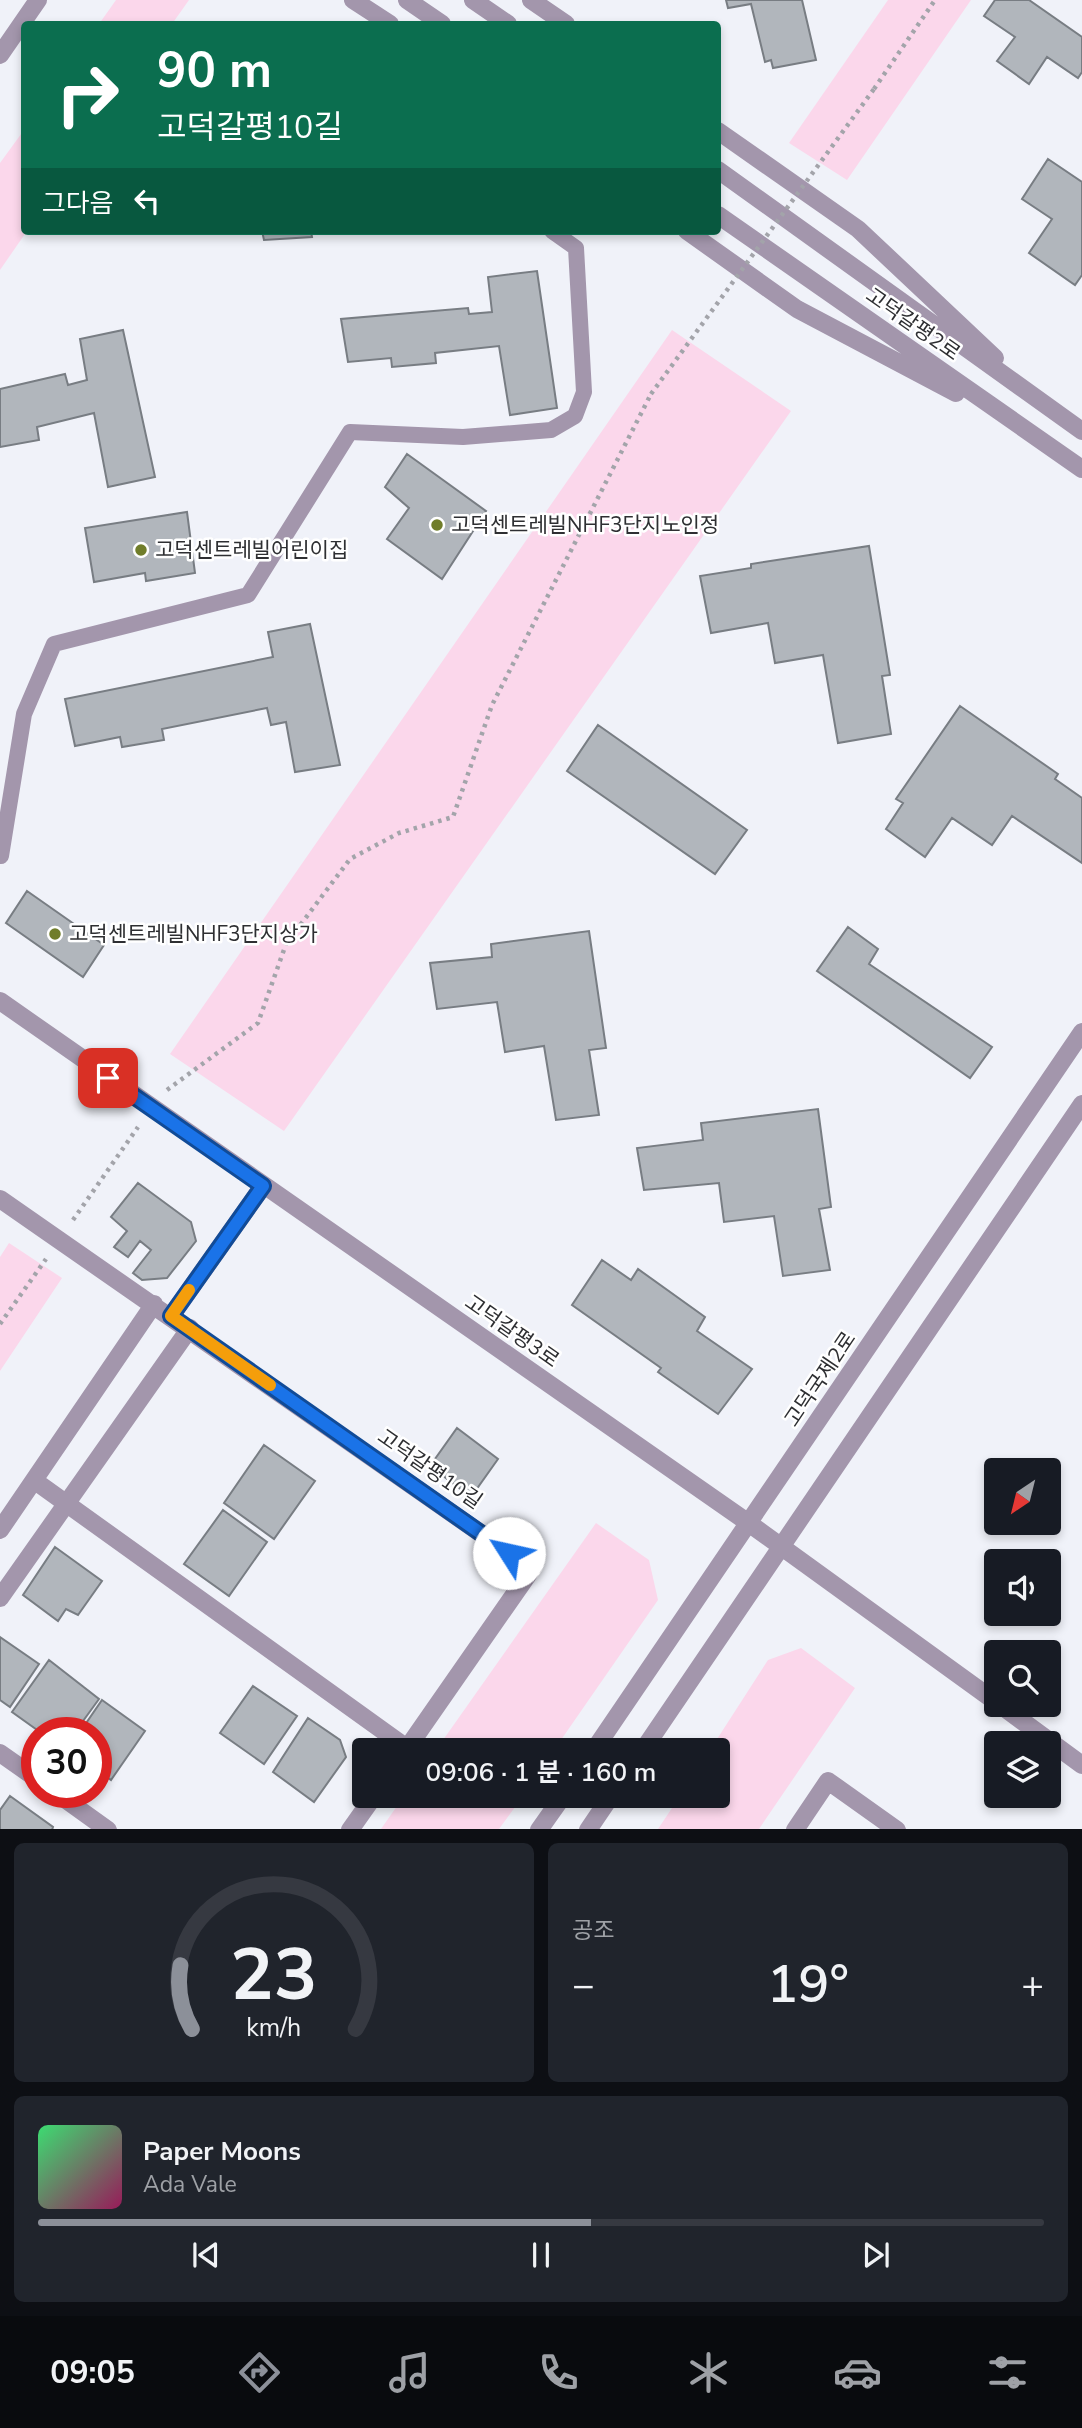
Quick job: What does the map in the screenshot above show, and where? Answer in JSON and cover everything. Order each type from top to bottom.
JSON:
[{"type":"street","points":[[23,21],[38,0]]},
{"type":"street","points":[[354,0],[386,21]]},
{"type":"street","points":[[407,0],[438,21]]},
{"type":"street","points":[[473,0],[504,21]]},
{"type":"street","points":[[531,0],[562,21]]},
{"type":"street","points":[[0,55],[21,25]]},
{"type":"street","points":[[721,133],[858,229],[1049,408]]},
{"type":"street","name":"고덕갈평2로","points":[[722,173],[1082,431]]},
{"type":"street","name":"고덕갈평2로","points":[[721,217],[1082,470]]},
{"type":"street","points":[[693,235],[797,309],[1024,429]]},
{"type":"street","name":"고덕갈평3로","points":[[0,1001],[750,1524],[984,1694]]},
{"type":"street","name":"고덕국제2로","points":[[602,1738],[1082,1032]]},
{"type":"street","points":[[651,1738],[1082,1104]]},
{"type":"street","points":[[171,1316],[263,1186]]},
{"type":"street","name":"고덕갈평10길","points":[[0,1199],[190,1328],[532,1569],[414,1738]]},
{"type":"street","points":[[0,1530],[154,1304]]},
{"type":"street","points":[[0,1598],[190,1328]]},
{"type":"street","points":[[35,1480],[391,1738]]},
{"type":"street","name":"고덕갈평3로","points":[[1016,1717],[1082,1765]]},
{"type":"street","points":[[0,1753],[21,1768]]},
{"type":"street","points":[[795,1829],[828,1781],[897,1829]]},
{"type":"street","points":[[78,1808],[108,1829]]},
{"type":"street","points":[[350,1829],[365,1808]]},
{"type":"street","points":[[539,1829],[554,1808]]},
{"type":"street","points":[[588,1829],[603,1808]]},
{"type":"lane","points":[[2,856],[24,714],[54,644],[248,595],[350,432],[463,437],[551,430],[575,416],[584,392],[576,248],[558,235]]},
{"type":"path","points":[[0,1324],[164,1091],[258,1023],[286,943],[350,859],[399,833],[453,817],[492,705],[650,394],[874,89],[935,0]]},
{"type":"shaded area","points":[[116,0],[189,0],[174,21],[101,21]]},
{"type":"shaded area","points":[[888,0],[971,0],[847,180],[789,143]]},
{"type":"shaded area","points":[[21,134],[21,235],[24,235],[0,270],[0,163]]},
{"type":"shaded area","points":[[672,330],[791,411],[284,1131],[170,1054]]},
{"type":"shaded area","points":[[9,1243],[62,1278],[0,1371],[0,1257]]},
{"type":"shaded area","points":[[596,1523],[649,1560],[658,1600],[562,1738],[444,1738]]},
{"type":"shaded area","points":[[801,1648],[855,1688],[759,1829],[658,1829],[672,1808],[730,1808],[730,1738],[718,1738],[768,1660]]},
{"type":"shaded area","points":[[396,1808],[514,1808],[499,1829],[381,1829]]},
{"type":"building","points":[[726,0],[802,0],[816,60],[773,68],[771,60],[765,62],[751,4],[728,8]]},
{"type":"building","points":[[995,0],[1029,0],[1082,37],[1082,72],[1078,78],[1047,57],[1029,84],[997,61],[1015,37],[984,16]]},
{"type":"building","points":[[1048,159],[1082,182],[1082,275],[1075,285],[1029,253],[1052,219],[1022,199]]},
{"type":"building","points":[[263,235],[312,237],[264,240]]},
{"type":"building","points":[[537,271],[557,408],[510,415],[499,346],[435,353],[436,363],[392,367],[391,358],[348,362],[341,319],[468,308],[469,314],[492,312],[488,277]]},
{"type":"building","points":[[123,330],[155,477],[108,487],[94,413],[37,427],[39,440],[0,447],[0,389],[65,374],[68,385],[87,380],[80,339]]},
{"type":"building","name":"고덕센트레빌NHF3단지노인정","points":[[407,454],[486,511],[442,579],[387,539],[409,508],[385,487]]},
{"type":"building","name":"고덕센트레빌어린이집","points":[[187,512],[195,573],[146,581],[145,573],[94,582],[85,528]]},
{"type":"building","points":[[869,546],[890,675],[882,676],[891,734],[838,743],[823,655],[775,663],[768,623],[711,633],[700,576],[751,568],[751,564]]},
{"type":"building","points":[[310,624],[340,765],[295,772],[286,722],[271,725],[267,708],[162,729],[164,740],[122,747],[120,737],[75,746],[65,699],[273,657],[268,632]]},
{"type":"building","points":[[960,706],[1058,774],[1055,779],[1082,798],[1082,863],[1012,816],[992,845],[952,818],[925,857],[886,829],[903,803],[896,799]]},
{"type":"building","points":[[598,725],[747,830],[715,874],[567,771]]},
{"type":"building","name":"고덕센트레빌NHF3단지상가","points":[[27,891],[104,945],[83,977],[6,923]]},
{"type":"building","points":[[848,927],[878,949],[869,964],[992,1047],[970,1078],[817,971]]},
{"type":"building","points":[[589,931],[606,1048],[589,1050],[599,1115],[556,1120],[544,1046],[505,1052],[497,1002],[437,1009],[430,963],[492,957],[491,944]]},
{"type":"building","points":[[818,1109],[831,1207],[819,1209],[830,1270],[783,1276],[774,1216],[724,1222],[719,1183],[644,1190],[637,1148],[703,1140],[701,1123]]},
{"type":"building","points":[[138,1183],[191,1222],[196,1241],[167,1278],[142,1280],[133,1273],[151,1250],[140,1241],[128,1257],[114,1247],[127,1231],[111,1217]]},
{"type":"building","points":[[602,1260],[631,1280],[638,1269],[705,1317],[697,1331],[752,1369],[718,1414],[658,1372],[661,1368],[572,1305]]},
{"type":"building","points":[[457,1428],[498,1459],[471,1497],[430,1466]]},
{"type":"building","points":[[264,1445],[315,1481],[274,1539],[224,1503]]},
{"type":"building","points":[[223,1510],[267,1542],[229,1596],[184,1564]]},
{"type":"building","points":[[55,1547],[102,1581],[78,1615],[66,1609],[58,1621],[23,1595]]},
{"type":"building","points":[[0,1637],[39,1664],[10,1707],[0,1700]]},
{"type":"building","points":[[49,1660],[99,1699],[86,1717],[21,1718],[12,1712]]},
{"type":"building","points":[[253,1686],[297,1716],[264,1764],[220,1733]]},
{"type":"building","points":[[102,1700],[145,1731],[112,1779],[112,1717],[90,1717]]},
{"type":"building","points":[[308,1718],[340,1740],[346,1757],[314,1802],[273,1772]]},
{"type":"building","points":[[10,1796],[21,1804],[21,1808],[27,1808],[53,1827],[52,1829],[0,1829],[0,1810]]},
{"type":"slow traffic","points":[[189,1290],[171,1316],[270,1385]]},
{"type":"place","name":"고덕센트레빌NHF3단지노인정","points":[[437,525]]},
{"type":"place","name":"고덕센트레빌어린이집","points":[[141,550]]},
{"type":"place","name":"고덕센트레빌NHF3단지상가","points":[[55,934]]},
{"type":"route","points":[[108,1078],[263,1186],[171,1316],[509,1553]]}]
